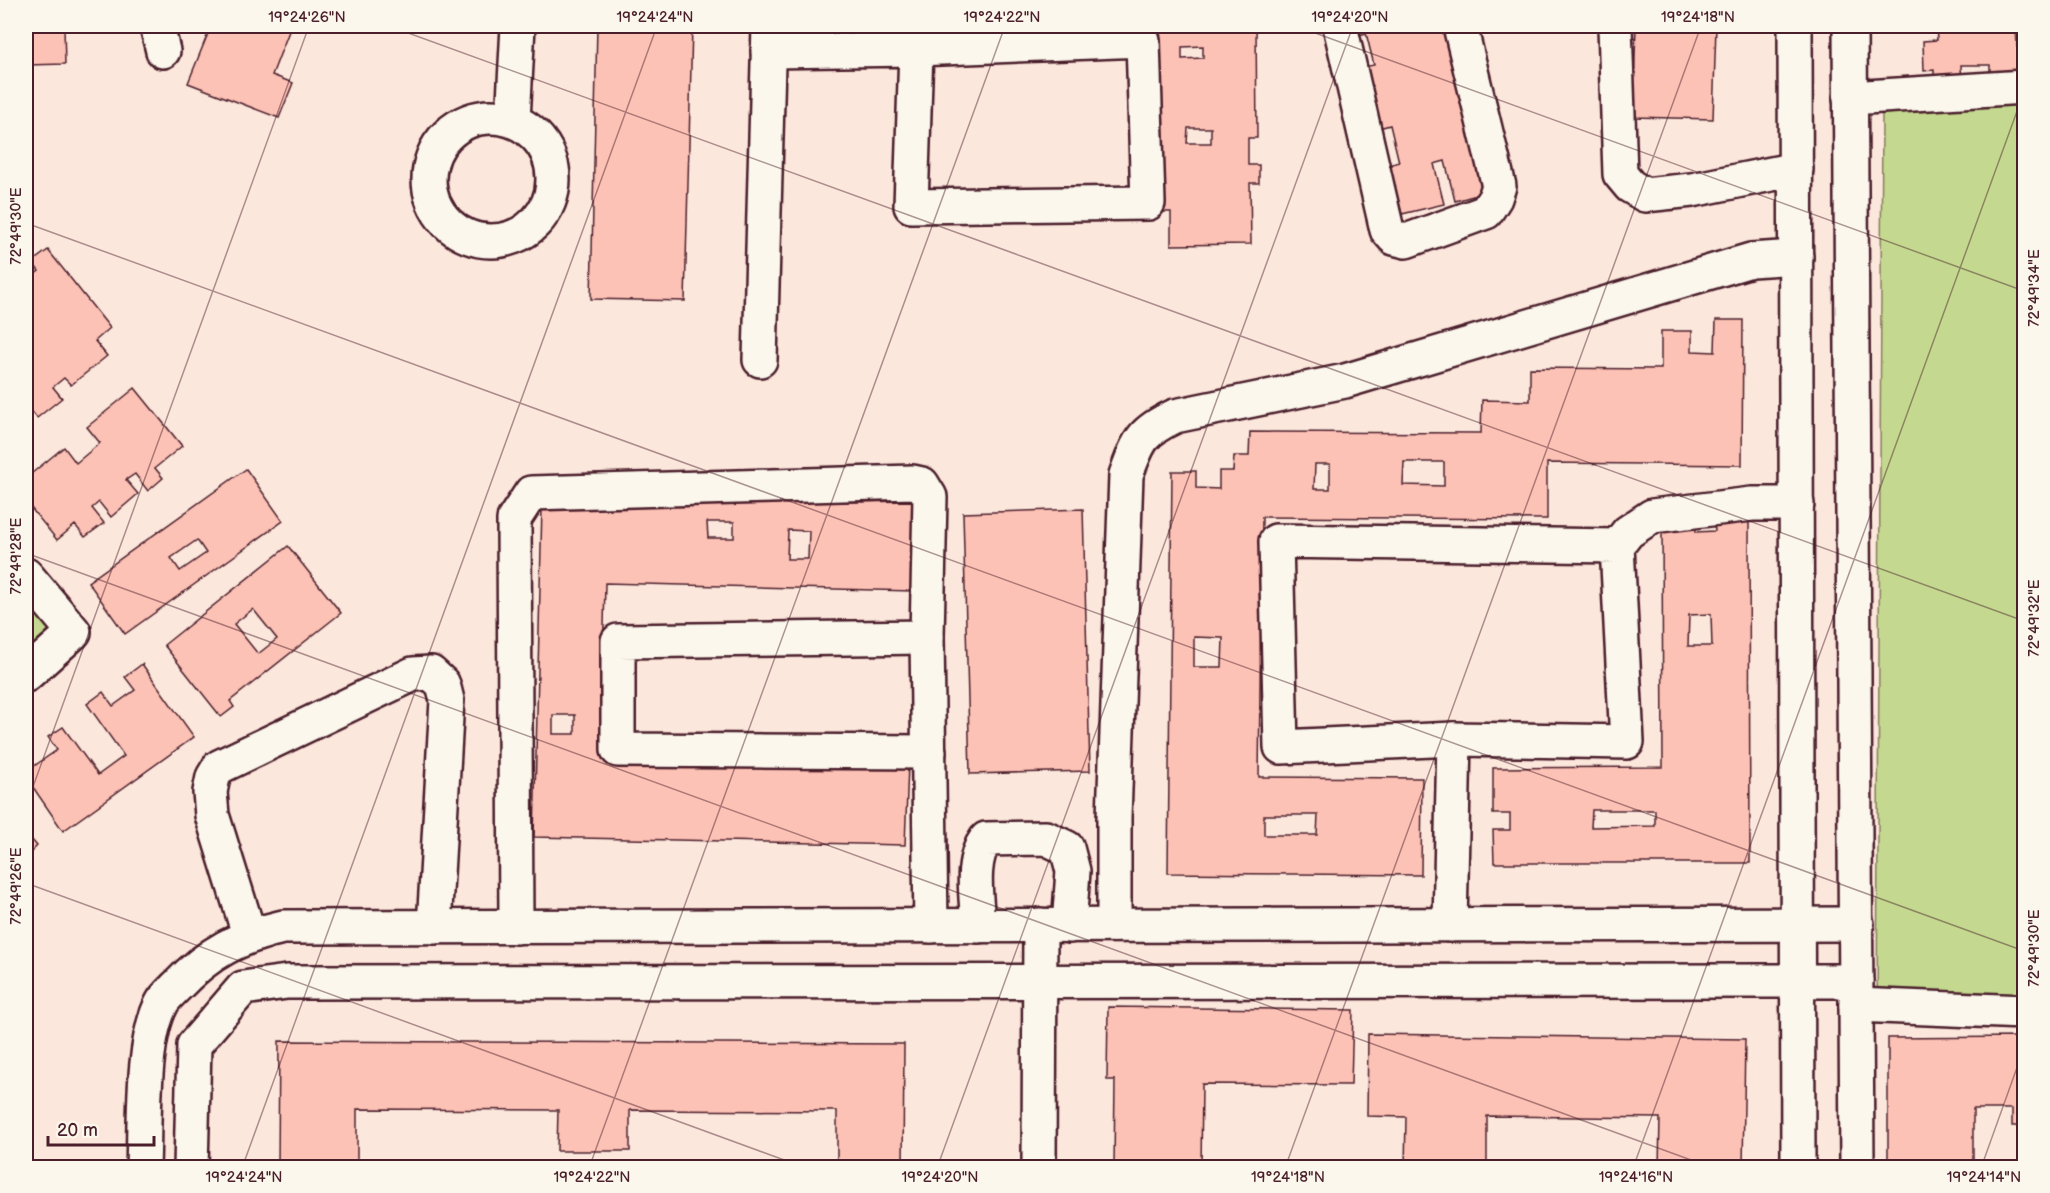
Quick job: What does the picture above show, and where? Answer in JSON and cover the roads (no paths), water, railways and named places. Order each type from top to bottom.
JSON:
[{"type":"street","points":[[513,120],[518,26]]},
{"type":"street","points":[[1340,26],[1387,230],[1394,238],[1406,241],[1486,212],[1499,186],[1460,26]]},
{"type":"street","points":[[1615,26],[1620,174],[1630,186],[1645,195],[1796,170]]},
{"type":"street","points":[[1795,26],[1798,1167]]},
{"type":"street","points":[[1850,26],[1857,1167]]},
{"type":"street","points":[[760,360],[768,38],[916,49],[1143,40],[1148,203],[911,206],[916,49]]},
{"type":"street","points":[[1850,98],[2025,87]]},
{"type":"street","points":[[1114,926],[1114,818],[1126,475],[1137,447],[1149,428],[1175,416],[1345,381],[1751,260],[1796,257]]},
{"type":"street","points":[[516,927],[514,519],[531,493],[913,482],[922,484],[930,497],[927,637],[931,926]]},
{"type":"street","points":[[1617,546],[1276,541],[1281,747],[1454,739],[1627,742],[1617,546],[1629,532],[1652,516],[1752,504],[1797,504]]},
{"type":"street","points":[[26,575],[74,632],[26,675]]},
{"type":"street","points":[[927,637],[618,641],[618,750],[929,752]]},
{"type":"street","points":[[243,988],[212,815],[210,792],[216,772],[219,767],[413,674],[431,673],[443,684],[447,700],[434,927]]},
{"type":"street","points":[[1450,925],[1454,739]]},
{"type":"street","points":[[978,926],[976,879],[979,849],[986,839],[1046,838],[1067,848],[1073,871],[1040,982],[1039,1167]]},
{"type":"street","points":[[144,1167],[148,1049],[162,1003],[193,970],[236,942],[283,927],[1857,924]]},
{"type":"street","points":[[192,1167],[194,1045],[243,988],[287,982],[1798,981],[1856,993],[2025,1012]]}]
